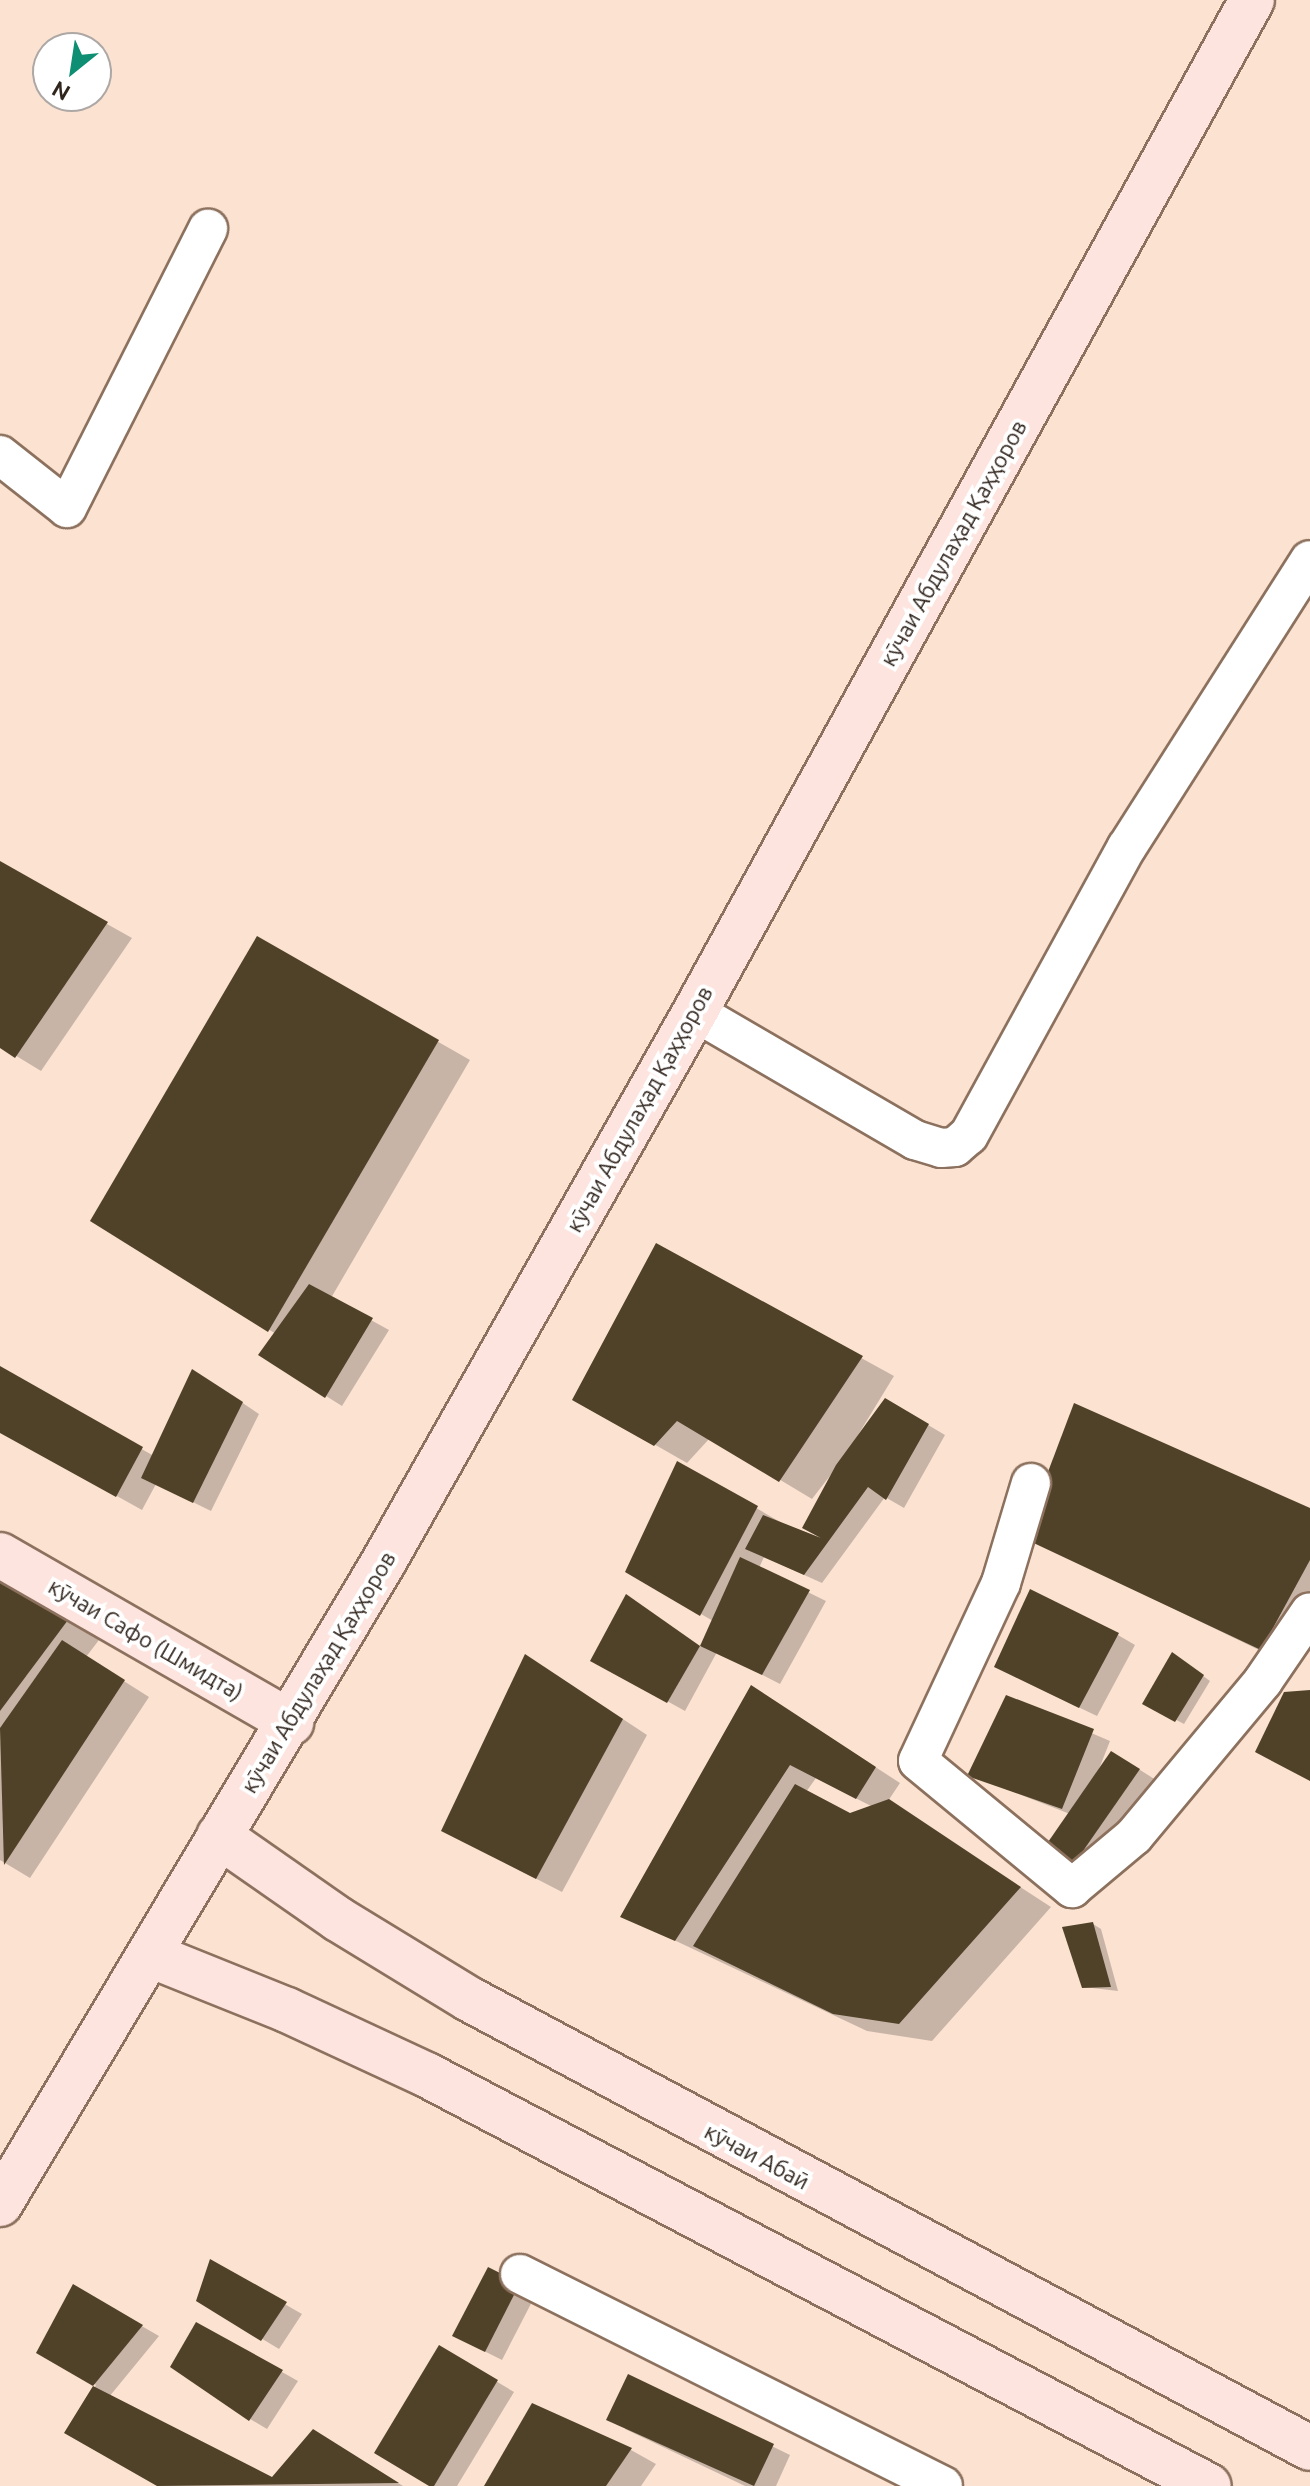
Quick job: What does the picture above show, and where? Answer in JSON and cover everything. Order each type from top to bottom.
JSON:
[{"type":"main road","name":"кӯчаи Абдулаҳад Қаҳҳоров","points":[[0,2204],[219,1836],[291,1722],[695,1012],[1252,0]]},
{"type":"main road","name":"кӯчаи Сафо (Шмидта)","points":[[0,1555],[291,1722]]},
{"type":"main road","name":"кӯчаи Абаӣ","points":[[219,1836],[338,1919],[469,1999],[1310,2448]]},
{"type":"main road","points":[[150,1955],[287,2010],[427,2075],[1209,2486]]},
{"type":"street","points":[[0,455],[67,508],[208,229]]},
{"type":"street","points":[[695,1012],[915,1140],[941,1148],[955,1147],[969,1135],[1127,847],[1310,560]]},
{"type":"street","points":[[1031,1483],[1001,1583],[918,1761],[1072,1888],[1134,1836],[1263,1681],[1310,1612]]},
{"type":"street","points":[[520,2274],[943,2486]]},
{"type":"building","points":[[0,861],[108,922],[15,1058],[0,1048]]},
{"type":"building","points":[[257,936],[439,1040],[268,1332],[90,1221]]},
{"type":"building","points":[[656,1243],[863,1356],[779,1482],[677,1421],[654,1446],[572,1400]]},
{"type":"building","points":[[309,1284],[373,1318],[325,1398],[258,1355]]},
{"type":"building","points":[[0,1366],[143,1447],[116,1497],[0,1433]]},
{"type":"building","points":[[192,1369],[243,1402],[193,1503],[141,1478]]},
{"type":"building","points":[[885,1398],[929,1424],[886,1500],[868,1487],[804,1575],[745,1549],[763,1515],[821,1538],[802,1528],[836,1465]]},
{"type":"building","points":[[1074,1403],[1310,1508],[1310,1560],[1261,1650],[1023,1538]]},
{"type":"building","points":[[677,1461],[758,1506],[700,1616],[625,1572]]},
{"type":"building","points":[[740,1557],[810,1590],[762,1675],[700,1646]]},
{"type":"building","points":[[0,1579],[68,1620],[0,1711]]},
{"type":"building","points":[[1030,1589],[1119,1633],[1079,1708],[994,1667]]},
{"type":"building","points":[[626,1594],[700,1646],[667,1703],[590,1661]]},
{"type":"building","points":[[62,1640],[125,1680],[4,1865],[0,1728]]},
{"type":"building","points":[[1172,1652],[1204,1675],[1175,1722],[1142,1704]]},
{"type":"building","points":[[525,1654],[623,1719],[536,1879],[441,1831]]},
{"type":"building","points":[[751,1685],[876,1767],[856,1799],[790,1765],[675,1941],[620,1917]]},
{"type":"building","points":[[1310,1690],[1310,1781],[1255,1752],[1284,1692]]},
{"type":"building","points":[[1006,1695],[1094,1729],[1062,1809],[967,1776]]},
{"type":"building","points":[[1111,1751],[1140,1769],[1067,1874],[1046,1845]]},
{"type":"building","points":[[795,1784],[850,1813],[889,1799],[1021,1887],[899,2024],[833,2014],[693,1946]]},
{"type":"building","points":[[1093,1922],[1111,1987],[1082,1988],[1062,1927]]},
{"type":"building","points":[[210,2259],[287,2302],[261,2341],[196,2301]]},
{"type":"building","points":[[488,2267],[520,2283],[485,2352],[452,2336]]},
{"type":"building","points":[[73,2284],[143,2325],[93,2386],[36,2353]]},
{"type":"building","points":[[196,2322],[283,2370],[249,2421],[170,2367]]},
{"type":"building","points":[[439,2345],[498,2380],[434,2486],[429,2486],[374,2453]]},
{"type":"building","points":[[628,2374],[774,2444],[754,2486],[606,2420]]},
{"type":"building","points":[[93,2386],[272,2477],[313,2429],[399,2483],[157,2486],[64,2433]]},
{"type":"building","points":[[532,2403],[632,2448],[606,2486],[484,2486]]}]
